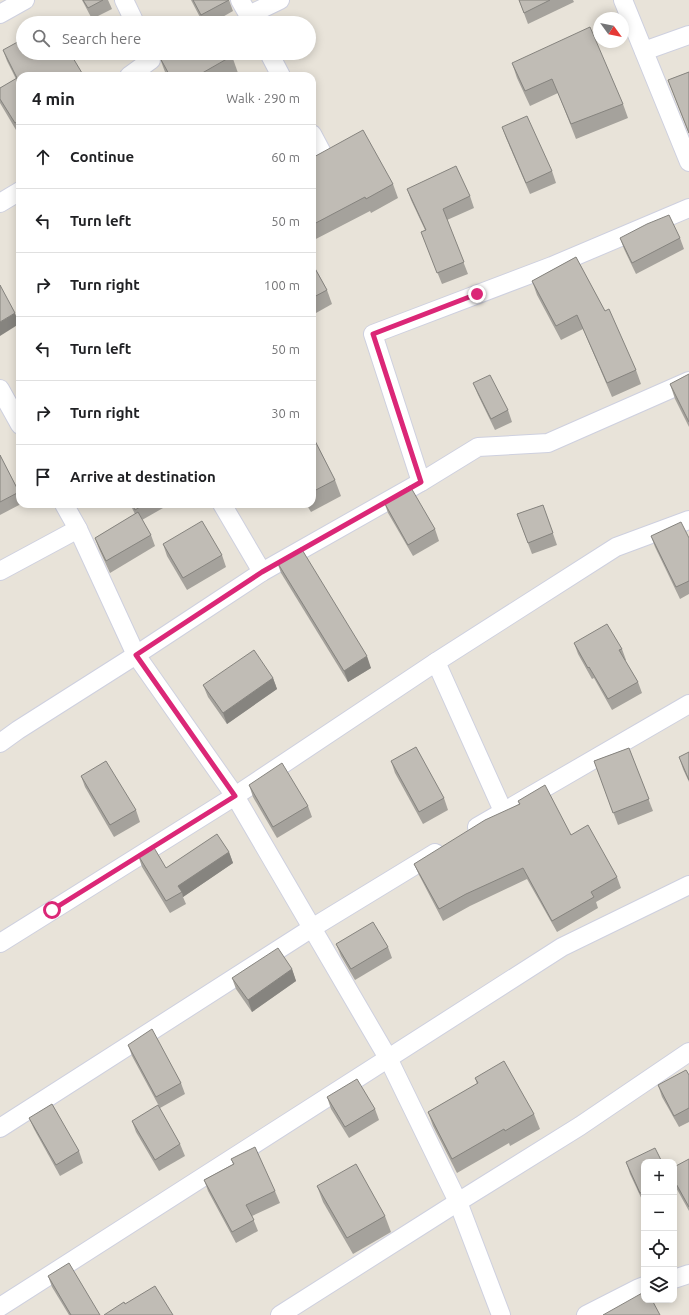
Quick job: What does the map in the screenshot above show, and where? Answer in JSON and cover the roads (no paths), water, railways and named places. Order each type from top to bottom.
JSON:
[{"type":"street","points":[[0,14],[25,0]]},
{"type":"street","points":[[124,0],[132,16]]},
{"type":"street","points":[[247,13],[280,0]]},
{"type":"street","points":[[623,0],[689,162]]},
{"type":"street","points":[[644,51],[689,35]]},
{"type":"street","points":[[135,72],[151,60]]},
{"type":"street","points":[[273,60],[279,72]]},
{"type":"street","points":[[316,142],[321,151],[316,155]]},
{"type":"street","points":[[0,203],[16,193]]},
{"type":"street","points":[[421,482],[373,334],[552,266],[689,208]]},
{"type":"street","points":[[0,743],[262,572],[421,482],[478,447],[548,443],[689,381]]},
{"type":"street","points":[[0,389],[16,418]]},
{"type":"street","points":[[66,508],[78,529],[136,655],[235,796],[388,1058],[458,1202],[501,1315]]},
{"type":"street","points":[[224,508],[262,572]]},
{"type":"street","points":[[0,943],[235,796],[436,662],[616,547],[689,520]]},
{"type":"street","points":[[0,571],[78,529]]},
{"type":"street","points":[[436,662],[503,811]]},
{"type":"street","points":[[0,1128],[312,928],[455,840],[689,704]]},
{"type":"street","points":[[0,1306],[562,947],[689,885]]},
{"type":"street","points":[[280,1315],[580,1126],[689,1052]]},
{"type":"street","points":[[677,1278],[689,1274]]},
{"type":"street","points":[[586,1315],[641,1288]]}]
